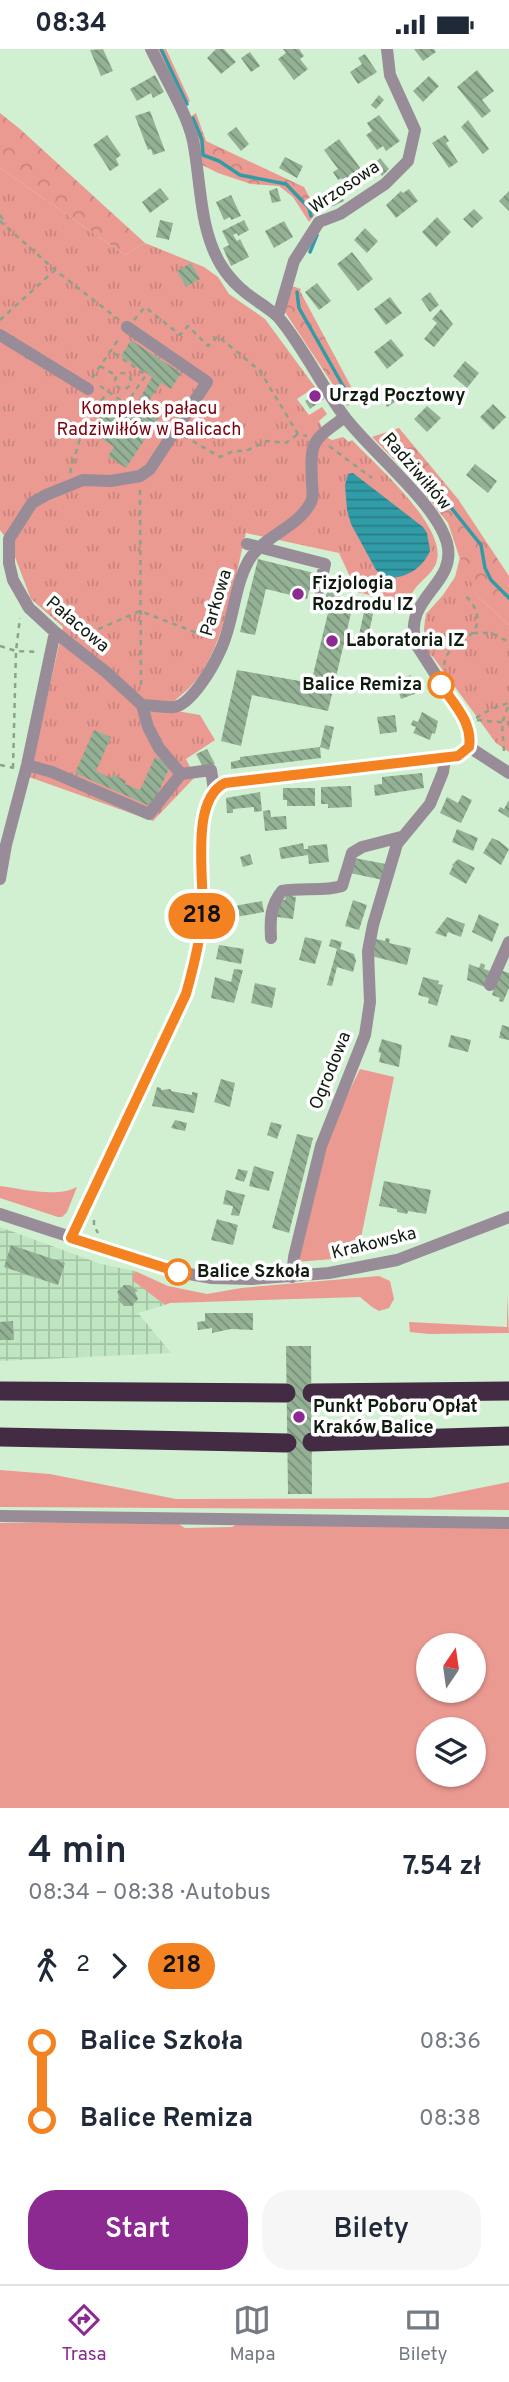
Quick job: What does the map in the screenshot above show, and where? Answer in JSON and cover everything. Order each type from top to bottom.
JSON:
[{"type":"highway","points":[[0,1391],[286,1393]]},
{"type":"highway","points":[[312,1393],[509,1391]]},
{"type":"highway","points":[[312,1442],[509,1436]]},
{"type":"highway","points":[[0,1437],[287,1443]]},
{"type":"street","name":"Radziwiłłów","points":[[151,49],[192,138],[207,230],[219,262],[240,290],[278,316],[345,417],[437,520],[448,545],[448,565],[440,580],[423,599],[415,616],[412,632],[416,644],[467,724],[471,736],[469,747]]},
{"type":"street","name":"Wrzosowa","points":[[278,316],[294,261],[319,222],[340,213],[385,184],[408,161],[415,131],[390,75],[387,49]]},
{"type":"street","points":[[4,547],[32,503],[83,480],[111,481],[140,476],[150,469],[207,382],[127,327]]},
{"type":"street","points":[[0,335],[94,387]]},
{"type":"street","points":[[320,435],[345,417]]},
{"type":"street","name":"Parkowa","points":[[142,705],[174,707],[185,703],[199,685],[221,651],[238,588],[250,559],[307,509],[313,498],[312,451],[320,435]]},
{"type":"street","points":[[0,534],[4,547]]},
{"type":"street","points":[[247,544],[325,564],[319,589]]},
{"type":"street","name":"Pałacowa","points":[[4,547],[13,580],[29,608],[142,705],[148,727],[159,748],[181,774]]},
{"type":"street","points":[[0,879],[3,843],[27,765],[55,632]]},
{"type":"street","points":[[71,1238],[186,994],[202,918],[202,820],[206,803],[214,790],[225,783],[458,756],[469,747],[509,773]]},
{"type":"street","name":"Ogrodowa","points":[[292,1277],[294,1257],[321,1146],[365,1035],[370,1002],[368,951],[373,925],[401,837],[430,804],[438,787],[445,758]]},
{"type":"street","points":[[27,765],[52,772],[149,814],[181,774],[211,770],[214,790]]},
{"type":"street","points":[[271,938],[270,919],[274,901],[282,891],[296,888],[333,889],[342,886],[352,853],[362,847],[401,837]]},
{"type":"street","points":[[490,985],[509,942]]},
{"type":"street","name":"Krakowska","points":[[0,1214],[156,1266],[198,1276],[252,1279],[349,1270],[397,1260],[509,1217]]},
{"type":"street","points":[[0,1515],[509,1523]]},
{"type":"path","points":[[0,215],[6,225]]},
{"type":"path","points":[[0,221],[55,271],[110,312]]},
{"type":"path","points":[[0,320],[55,271]]},
{"type":"path","points":[[145,307],[180,335],[188,326],[208,347],[218,336],[260,372],[298,434],[286,443],[267,441],[246,451],[234,451],[220,457],[175,431]]},
{"type":"path","points":[[111,351],[146,375],[126,404],[108,391],[94,387],[100,366],[111,351]]},
{"type":"path","points":[[100,366],[117,376]]},
{"type":"path","points":[[127,375],[133,366]]},
{"type":"path","points":[[118,387],[115,382],[117,376],[123,373],[131,380],[130,385]]},
{"type":"path","points":[[130,385],[136,389]]},
{"type":"path","points":[[118,387],[125,388],[130,385]]},
{"type":"path","points":[[94,387],[109,404]]},
{"type":"path","points":[[113,395],[118,387]]},
{"type":"path","points":[[66,486],[83,428],[108,391]]},
{"type":"path","points":[[320,435],[372,478]]},
{"type":"path","points":[[140,476],[142,705]]},
{"type":"path","points":[[439,681],[450,649],[472,633],[478,616],[472,600],[463,594]]},
{"type":"path","points":[[12,768],[20,611]]},
{"type":"path","points":[[68,642],[140,611],[223,642]]},
{"type":"path","points":[[472,633],[491,633],[509,642]]},
{"type":"path","points":[[0,646],[16,651],[36,652]]},
{"type":"path","points":[[504,751],[502,722],[509,704]]},
{"type":"path","points":[[509,704],[491,709],[474,720],[509,723]]},
{"type":"path","points":[[94,1221],[95,1230],[103,1235]]},
{"type":"shaded area","points":[[0,1227],[101,1264],[135,1271],[133,1280],[165,1305],[138,1313],[171,1353],[0,1361]]},
{"type":"green space","points":[[157,49],[166,49],[190,101],[184,106]]},
{"type":"green space","points":[[0,113],[145,243],[125,255],[0,168]]},
{"type":"green space","points":[[196,113],[206,141],[304,187],[317,212],[309,222],[293,197],[279,186],[251,184],[202,165],[188,118]]},
{"type":"green space","name":"Kompleks pałacu Radziwiłłów w Balicach","points":[[0,168],[125,255],[145,243],[204,267],[218,277],[229,294],[265,319],[315,387],[297,399],[309,415],[322,407],[327,414],[319,421],[326,437],[332,440],[343,437],[349,442],[352,440],[420,513],[437,546],[436,564],[406,604],[357,592],[339,553],[246,533],[224,622],[206,665],[194,683],[179,697],[160,708],[200,715],[215,740],[186,759],[195,777],[153,821],[29,777],[63,627],[31,599],[10,544],[0,530]]},
{"type":"green space","points":[[292,286],[301,289],[355,394],[360,398],[347,406],[285,312]]},
{"type":"green space","points":[[399,428],[458,499],[509,576],[509,625],[477,596],[464,571],[448,523],[412,478],[372,437]]},
{"type":"green space","points":[[460,557],[477,596],[509,625],[509,752],[496,743],[433,657],[425,650],[426,614],[455,577]]},
{"type":"green space","points":[[360,1069],[394,1077],[357,1257],[296,1262],[329,1132]]},
{"type":"green space","points":[[0,1186],[49,1192],[77,1187],[67,1212],[58,1217],[0,1198]]},
{"type":"green space","points":[[135,1271],[168,1286],[207,1294],[241,1288],[379,1276],[390,1281],[394,1299],[389,1308],[379,1311],[360,1297],[165,1305],[132,1280]]},
{"type":"green space","points":[[507,1295],[509,1333],[410,1332],[409,1322],[507,1327]]},
{"type":"green space","points":[[0,1470],[50,1474],[176,1499],[430,1498],[509,1482],[509,1510],[0,1507]]},
{"type":"green space","points":[[174,1521],[185,1528],[232,1527],[239,1523],[509,1527],[509,1808],[0,1808],[0,1523]]},
{"type":"water","points":[[353,473],[423,527],[427,533],[430,551],[412,572],[385,578],[376,570],[351,524],[347,510],[345,485],[348,474]]},
{"type":"building","points":[[103,49],[113,71],[101,76],[90,50]]},
{"type":"building","points":[[216,49],[224,49],[236,62],[221,74],[207,58]]},
{"type":"building","points":[[283,49],[299,49],[304,56],[300,59],[308,69],[294,80],[278,59],[286,53]]},
{"type":"building","points":[[414,49],[434,49],[436,52],[423,61]]},
{"type":"building","points":[[250,52],[260,66],[251,72],[241,58]]},
{"type":"building","points":[[365,54],[377,72],[358,84],[350,72],[362,64],[358,58]]},
{"type":"building","points":[[477,70],[494,91],[482,100],[491,111],[482,118],[457,87]]},
{"type":"building","points":[[155,75],[164,92],[153,98],[151,93],[137,101],[130,89]]},
{"type":"building","points":[[429,76],[439,86],[423,102],[413,91]]},
{"type":"building","points":[[379,95],[384,100],[376,109],[371,105]]},
{"type":"building","points":[[150,111],[165,151],[153,155],[151,149],[148,150],[135,116]]},
{"type":"building","points":[[379,115],[400,141],[386,151],[383,146],[377,150],[366,135],[372,131],[367,123]]},
{"type":"building","points":[[468,120],[489,149],[483,154],[461,127]]},
{"type":"building","points":[[236,127],[249,144],[241,151],[227,134]]},
{"type":"building","points":[[107,135],[121,155],[116,159],[119,165],[110,171],[93,145]]},
{"type":"building","points":[[445,135],[449,141],[446,143],[458,162],[449,168],[432,143]]},
{"type":"building","points":[[339,139],[361,169],[344,182],[341,178],[338,180],[333,172],[338,169],[324,150]]},
{"type":"building","points":[[285,157],[303,166],[297,178],[279,168]]},
{"type":"building","points":[[380,158],[389,169],[382,176],[373,165]]},
{"type":"building","points":[[160,188],[169,199],[150,213],[142,202]]},
{"type":"building","points":[[277,188],[281,201],[272,203],[269,191]]},
{"type":"building","points":[[339,189],[344,201],[329,208],[324,195]]},
{"type":"building","points":[[409,189],[418,201],[396,218],[386,205],[401,191],[403,193]]},
{"type":"building","points":[[509,191],[509,211],[499,201]]},
{"type":"building","points":[[231,195],[241,216],[224,220],[216,202]]},
{"type":"building","points":[[474,209],[483,218],[472,228],[463,219]]},
{"type":"building","points":[[437,217],[451,232],[436,247],[422,232]]},
{"type":"building","points":[[160,220],[173,223],[169,240],[156,237]]},
{"type":"building","points":[[244,220],[249,230],[238,236],[237,233],[233,235],[237,241],[240,239],[249,257],[231,266],[223,248],[229,245],[222,231]]},
{"type":"building","points":[[284,221],[293,237],[274,248],[265,231]]},
{"type":"building","points":[[365,228],[378,241],[367,253],[354,240]]},
{"type":"building","points":[[352,252],[373,279],[358,291],[337,264]]},
{"type":"building","points":[[191,263],[200,279],[186,287],[177,271]]},
{"type":"building","points":[[317,283],[331,301],[319,310],[305,292]]},
{"type":"building","points":[[430,292],[439,305],[430,312],[421,299]]},
{"type":"building","points":[[390,297],[402,313],[386,325],[374,309]]},
{"type":"building","points":[[441,309],[453,324],[434,347],[424,339],[437,323],[432,319]]},
{"type":"building","points":[[391,339],[404,355],[387,369],[374,352]]},
{"type":"building","points":[[131,340],[181,373],[171,389],[161,383],[144,408],[159,418],[126,468],[108,456],[114,447],[90,431],[112,399],[132,412],[152,377],[121,356]]},
{"type":"building","points":[[465,361],[479,373],[467,388],[453,376]]},
{"type":"building","points":[[398,390],[403,397],[387,407],[383,400]]},
{"type":"building","points":[[319,392],[324,399],[310,409],[305,401]]},
{"type":"building","points":[[493,404],[506,417],[493,430],[480,417]]},
{"type":"building","points":[[427,406],[441,418],[427,432],[414,419]]},
{"type":"building","points":[[475,464],[497,481],[488,493],[466,475]]},
{"type":"building","name":"Fizjologia Rozdrodu IZ","points":[[258,559],[314,573],[307,599],[266,589],[255,635],[240,632]]},
{"type":"building","name":"Laboratoria IZ","points":[[326,577],[344,581],[338,606],[352,609],[328,711],[252,695],[241,746],[221,741],[237,670],[311,683],[328,613],[322,611],[328,589],[324,588]]},
{"type":"building","points":[[364,612],[373,614],[368,637],[359,635]]},
{"type":"building","points":[[411,675],[417,693],[401,699],[395,680]]},
{"type":"building","points":[[422,712],[438,721],[435,734],[432,733],[430,740],[413,733],[416,727],[411,725],[413,720],[418,722]]},
{"type":"building","points":[[395,715],[397,732],[380,734],[377,717]]},
{"type":"building","points":[[325,725],[334,727],[329,750],[320,747]]},
{"type":"building","points":[[94,730],[111,737],[96,771],[111,778],[113,774],[126,781],[125,784],[140,790],[155,757],[171,764],[152,807],[75,773]]},
{"type":"building","points":[[320,747],[321,758],[231,769],[231,762],[240,760],[240,757]]},
{"type":"building","points":[[207,749],[215,764],[204,769],[196,754]]},
{"type":"building","points":[[422,773],[424,788],[375,796],[374,785],[382,784],[382,777]]},
{"type":"building","points":[[351,786],[352,807],[328,808],[328,804],[321,804],[321,787]]},
{"type":"building","points":[[283,788],[315,788],[315,806],[287,806],[287,800],[283,800]]},
{"type":"building","points":[[260,792],[262,811],[254,812],[254,807],[233,809],[233,813],[227,813],[226,798]]},
{"type":"building","points":[[462,795],[472,800],[461,823],[440,813],[447,797],[458,803]]},
{"type":"building","points":[[509,800],[509,818],[498,811],[500,807],[504,809]]},
{"type":"building","points":[[270,810],[271,817],[286,816],[287,829],[265,831],[263,811]]},
{"type":"building","points":[[457,829],[478,838],[473,851],[452,842]]},
{"type":"building","points":[[492,838],[509,849],[501,865],[483,853]]},
{"type":"building","points":[[303,843],[304,849],[327,844],[329,862],[309,864],[308,855],[281,859],[279,848]]},
{"type":"building","points":[[250,854],[253,864],[243,867],[240,857]]},
{"type":"building","points":[[354,858],[386,864],[383,880],[350,873]]},
{"type":"building","points":[[458,859],[475,868],[466,884],[449,874]]},
{"type":"building","points":[[286,895],[296,897],[293,919],[277,917],[279,900],[285,900]]},
{"type":"building","points":[[353,900],[367,905],[359,930],[345,926]]},
{"type":"building","points":[[262,901],[264,912],[230,918],[229,907]]},
{"type":"building","points":[[479,914],[499,924],[492,942],[472,932]]},
{"type":"building","points":[[447,917],[465,924],[461,937],[448,932],[446,937],[435,933]]},
{"type":"building","points":[[305,937],[322,941],[315,964],[299,960]]},
{"type":"building","points":[[386,938],[390,939],[389,943],[411,948],[407,965],[371,956],[376,939],[385,941]]},
{"type":"building","points":[[331,939],[342,942],[340,949],[354,954],[356,961],[353,972],[337,967],[332,986],[327,985],[337,949],[329,946]]},
{"type":"building","points":[[219,945],[244,949],[241,964],[216,959]]},
{"type":"building","points":[[481,963],[485,965],[484,969],[490,971],[485,987],[467,980],[469,964],[479,968]]},
{"type":"building","points":[[234,969],[243,970],[234,1003],[211,998],[215,977],[231,982]]},
{"type":"building","points":[[500,970],[509,973],[509,988],[503,1002],[492,995]]},
{"type":"building","points":[[423,977],[439,981],[438,984],[443,985],[437,1006],[428,1003],[429,998],[418,995]]},
{"type":"building","points":[[255,983],[276,988],[272,1008],[251,1003]]},
{"type":"building","points":[[502,1025],[509,1027],[509,1040],[499,1038]]},
{"type":"building","points":[[451,1035],[471,1040],[468,1052],[448,1047]]},
{"type":"building","points":[[382,1039],[402,1045],[399,1067],[379,1062],[381,1053],[378,1052]]},
{"type":"building","points":[[221,1079],[235,1083],[230,1107],[214,1102]]},
{"type":"building","points":[[157,1087],[192,1095],[192,1092],[198,1093],[194,1113],[152,1106]]},
{"type":"building","points":[[175,1120],[187,1123],[185,1131],[171,1128]]},
{"type":"building","points":[[271,1122],[282,1125],[277,1139],[267,1135]]},
{"type":"building","points":[[297,1134],[313,1138],[289,1233],[272,1228]]},
{"type":"building","points":[[254,1166],[274,1172],[269,1191],[249,1186]]},
{"type":"building","points":[[238,1169],[248,1171],[244,1182],[235,1179]]},
{"type":"building","points":[[384,1181],[431,1190],[426,1214],[408,1211],[407,1214],[379,1206]]},
{"type":"building","points":[[226,1190],[245,1195],[239,1216],[231,1215],[233,1206],[223,1204]]},
{"type":"building","points":[[217,1219],[238,1225],[233,1245],[211,1240]]},
{"type":"building","points":[[11,1245],[65,1263],[58,1285],[4,1267]]},
{"type":"building","points":[[124,1285],[130,1285],[138,1291],[135,1292],[138,1299],[132,1306],[124,1306],[118,1299],[120,1298],[117,1292]]},
{"type":"building","points":[[205,1313],[253,1313],[253,1330],[231,1329],[212,1333],[212,1328],[198,1330],[197,1322],[205,1321]]},
{"type":"building","points":[[13,1321],[14,1340],[0,1340],[0,1322]]},
{"type":"building","name":"Punkt Poboru Opłat Kraków Balice","points":[[286,1346],[311,1346],[312,1494],[288,1494]]},
{"type":"waterway","points":[[161,49],[187,104]]},
{"type":"waterway","points":[[193,118],[202,140],[203,155],[219,161],[240,175],[286,184],[309,208],[311,216]]},
{"type":"waterway","points":[[310,252],[317,235]]},
{"type":"waterway","points":[[297,292],[299,308],[351,400]]},
{"type":"waterway","points":[[387,435],[409,455],[481,545],[485,568],[491,580],[509,598]]},
{"type":"bus line","name":"218","points":[[178,1272],[71,1238],[186,994],[202,918],[202,820],[206,803],[214,790],[225,783],[458,756],[469,747],[471,736],[467,724],[441,685]]},
{"type":"place","name":"Urząd Pocztowy","points":[[315,396]]},
{"type":"place","name":"Fizjologia Rozdrodu IZ","points":[[298,594]]},
{"type":"place","name":"Laboratoria IZ","points":[[332,641]]},
{"type":"place","name":"Balice Remiza","points":[[441,685]]},
{"type":"place","name":"Balice Szkoła","points":[[178,1272]]},
{"type":"place","name":"Punkt Poboru Opłat Kraków Balice","points":[[299,1417]]}]
